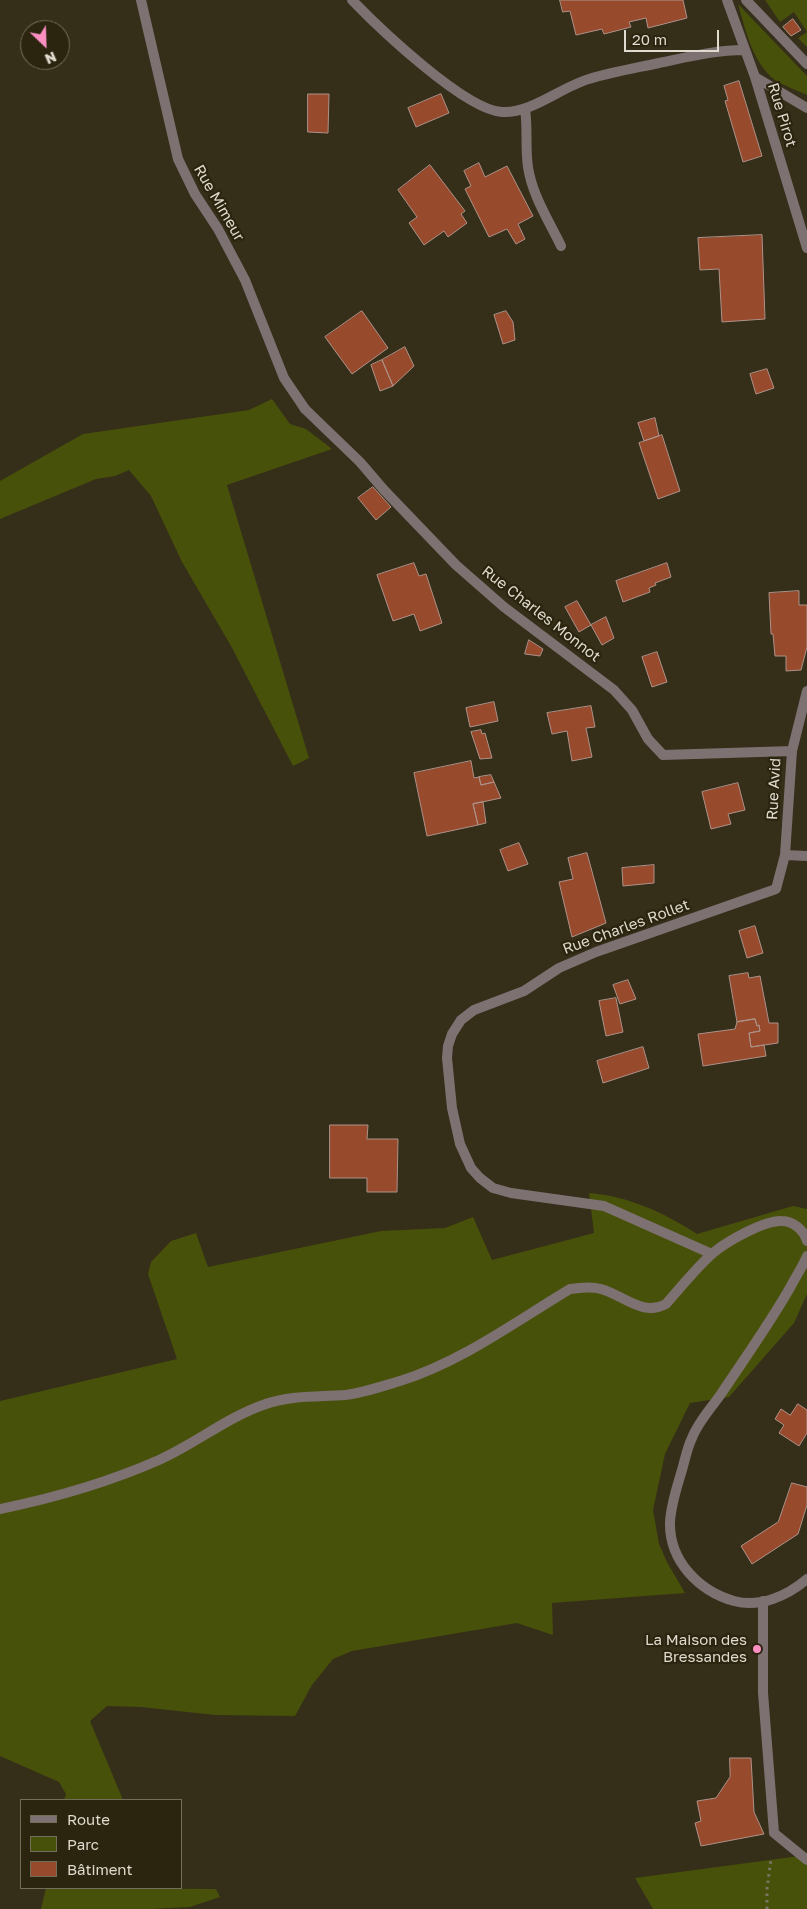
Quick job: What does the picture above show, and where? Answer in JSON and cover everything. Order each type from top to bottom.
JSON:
[{"type":"street","name":"Rue Mimeur","points":[[141,0],[178,159],[195,194],[218,229],[245,280],[284,378],[304,409]]},
{"type":"street","points":[[352,0],[380,29],[438,77],[477,105],[488,110],[501,112],[513,112],[524,109],[589,79],[719,50],[745,50]]},
{"type":"street","name":"Rue Pirot","points":[[727,0],[755,77],[807,248]]},
{"type":"street","points":[[746,0],[807,64]]},
{"type":"street","points":[[755,77],[807,108]]},
{"type":"street","points":[[524,109],[527,122],[528,167],[532,185],[561,246]]},
{"type":"street","name":"Rue Charles Monnot","points":[[304,409],[360,462],[384,490],[456,565],[504,607],[614,690],[632,710],[648,739],[662,755],[792,751]]},
{"type":"street","name":"Rue Avid","points":[[776,889],[785,855],[792,751],[807,691]]},
{"type":"street","points":[[785,855],[807,856]]},
{"type":"street","name":"Rue Charles Rollet","points":[[712,1254],[604,1206],[511,1193],[493,1188],[480,1178],[471,1168],[465,1156],[456,1125],[452,1108],[447,1058],[448,1046],[452,1034],[461,1020],[474,1010],[524,991],[558,968],[596,952],[776,889]]},
{"type":"street","points":[[0,1508],[28,1503],[115,1478],[161,1459],[243,1412],[265,1404],[290,1397],[347,1394],[401,1381],[456,1358],[570,1290],[591,1287],[602,1289],[642,1308],[658,1308],[666,1304],[712,1254],[734,1239],[762,1226],[782,1221],[798,1226],[807,1241]]},
{"type":"street","points":[[807,1256],[777,1312],[692,1436],[672,1505],[670,1524],[679,1560],[690,1576],[704,1588],[721,1597],[739,1602],[763,1601],[794,1590],[807,1579]]},
{"type":"street","points":[[763,1601],[763,1693],[774,1833],[807,1860]]},
{"type":"path","points":[[767,1909],[767,1889],[774,1833]]},
{"type":"green space","points":[[765,0],[807,0],[807,32],[794,12],[780,22]]},
{"type":"green space","points":[[738,4],[807,76],[807,95],[782,84],[767,73],[755,55]]},
{"type":"green space","points":[[807,32],[807,47],[798,38]]},
{"type":"green space","points":[[272,399],[290,424],[306,429],[332,449],[227,485],[309,758],[293,766],[231,646],[182,562],[151,496],[129,470],[115,476],[96,479],[0,519],[0,481],[83,434],[249,410]]},
{"type":"green space","points":[[589,1193],[618,1198],[646,1207],[672,1219],[697,1234],[793,1206],[807,1209],[807,1294],[794,1323],[729,1397],[690,1403],[665,1454],[653,1510],[659,1544],[685,1593],[552,1603],[553,1635],[517,1623],[352,1651],[333,1659],[312,1685],[295,1716],[215,1715],[141,1707],[107,1706],[90,1721],[123,1799],[64,1799],[66,1794],[59,1782],[0,1756],[0,1401],[177,1359],[148,1274],[151,1262],[171,1241],[196,1233],[208,1267],[381,1231],[445,1228],[473,1217],[492,1260],[594,1233]]},
{"type":"green space","points":[[807,1855],[807,1909],[653,1909],[635,1878]]},
{"type":"green space","points":[[46,1889],[216,1889],[220,1897],[190,1907],[41,1909]]},
{"type":"building","points":[[560,0],[683,0],[687,18],[648,28],[646,18],[629,22],[631,27],[604,34],[602,29],[576,35],[570,11],[563,12]]},
{"type":"building","points":[[793,19],[801,30],[791,36],[783,27]]},
{"type":"building","points":[[739,81],[762,156],[743,162],[725,101],[728,100],[724,86]]},
{"type":"building","points":[[308,94],[329,94],[328,133],[308,132]]},
{"type":"building","points":[[441,94],[449,113],[416,127],[408,108]]},
{"type":"building","points":[[479,163],[485,177],[507,166],[533,216],[518,224],[525,239],[516,244],[507,229],[489,237],[465,189],[471,186],[464,171]]},
{"type":"building","points":[[430,165],[465,211],[461,214],[467,223],[448,237],[444,231],[424,245],[409,223],[417,217],[398,190]]},
{"type":"building","points":[[762,235],[765,319],[722,322],[719,269],[700,270],[698,238]]},
{"type":"building","points":[[362,311],[388,348],[352,374],[325,337]]},
{"type":"building","points":[[506,311],[513,322],[515,340],[503,344],[494,315]]},
{"type":"building","points":[[405,347],[414,366],[393,386],[382,360]]},
{"type":"building","points":[[382,360],[393,386],[380,391],[371,365]]},
{"type":"building","points":[[767,369],[774,388],[756,394],[750,374]]},
{"type":"building","points":[[655,418],[659,436],[644,441],[638,423]]},
{"type":"building","points":[[662,435],[680,491],[658,499],[639,443]]},
{"type":"building","points":[[373,487],[391,507],[376,520],[358,498]]},
{"type":"building","points":[[414,563],[419,576],[426,574],[442,623],[420,631],[414,614],[393,621],[377,575]]},
{"type":"building","points":[[667,563],[671,577],[655,583],[656,585],[649,588],[650,592],[623,602],[616,581]]},
{"type":"building","points":[[799,591],[799,605],[807,605],[807,647],[801,670],[786,671],[786,656],[775,656],[773,634],[771,634],[769,593]]},
{"type":"building","points":[[577,601],[591,625],[579,632],[565,607]]},
{"type":"building","points":[[606,617],[614,638],[602,645],[591,625]]},
{"type":"building","points":[[529,640],[543,649],[540,656],[525,654]]},
{"type":"building","points":[[657,652],[667,682],[652,687],[642,657]]},
{"type":"building","points":[[494,702],[498,721],[470,727],[466,708]]},
{"type":"building","points":[[591,706],[595,727],[586,728],[592,757],[572,761],[567,731],[552,734],[547,713]]},
{"type":"building","points":[[481,730],[482,734],[485,733],[492,758],[480,759],[471,732]]},
{"type":"building","points":[[471,761],[474,778],[479,777],[481,785],[494,782],[501,798],[473,804],[478,825],[427,836],[414,773]]},
{"type":"building","points":[[491,775],[494,782],[481,785],[479,777]]},
{"type":"building","points":[[738,783],[745,810],[728,814],[731,824],[711,829],[702,792]]},
{"type":"building","points":[[483,802],[486,823],[478,825],[473,804]]},
{"type":"building","points":[[519,843],[528,864],[508,871],[500,850]]},
{"type":"building","points":[[587,853],[606,923],[572,937],[559,882],[573,879],[568,858]]},
{"type":"building","points":[[654,865],[654,883],[623,886],[622,868]]},
{"type":"building","points":[[755,926],[763,953],[747,958],[739,931]]},
{"type":"building","points":[[748,973],[749,978],[760,976],[769,1023],[778,1023],[778,1043],[751,1047],[749,1033],[760,1031],[759,1025],[757,1026],[755,1019],[737,1022],[729,976]]},
{"type":"building","points":[[628,980],[636,999],[620,1004],[613,985]]},
{"type":"building","points":[[616,998],[623,1032],[606,1036],[599,1001]]},
{"type":"building","points":[[755,1019],[760,1031],[749,1033],[751,1047],[764,1045],[766,1056],[703,1066],[698,1034],[735,1029],[737,1022]]},
{"type":"building","points":[[643,1047],[649,1068],[603,1083],[597,1061]]},
{"type":"building","points":[[330,1125],[368,1125],[367,1139],[398,1139],[397,1192],[367,1192],[367,1178],[330,1178]]},
{"type":"building","points":[[798,1404],[807,1410],[807,1433],[799,1446],[779,1433],[784,1425],[775,1419],[781,1409],[790,1415]]},
{"type":"building","points":[[792,1483],[807,1487],[807,1505],[798,1534],[752,1564],[741,1546],[778,1522]]},
{"type":"building","points":[[730,1758],[751,1758],[754,1812],[764,1834],[701,1846],[695,1823],[701,1821],[697,1801],[716,1798],[730,1777]]},
{"type":"place","name":"La Maison des Bressandes","points":[[757,1649]]}]
